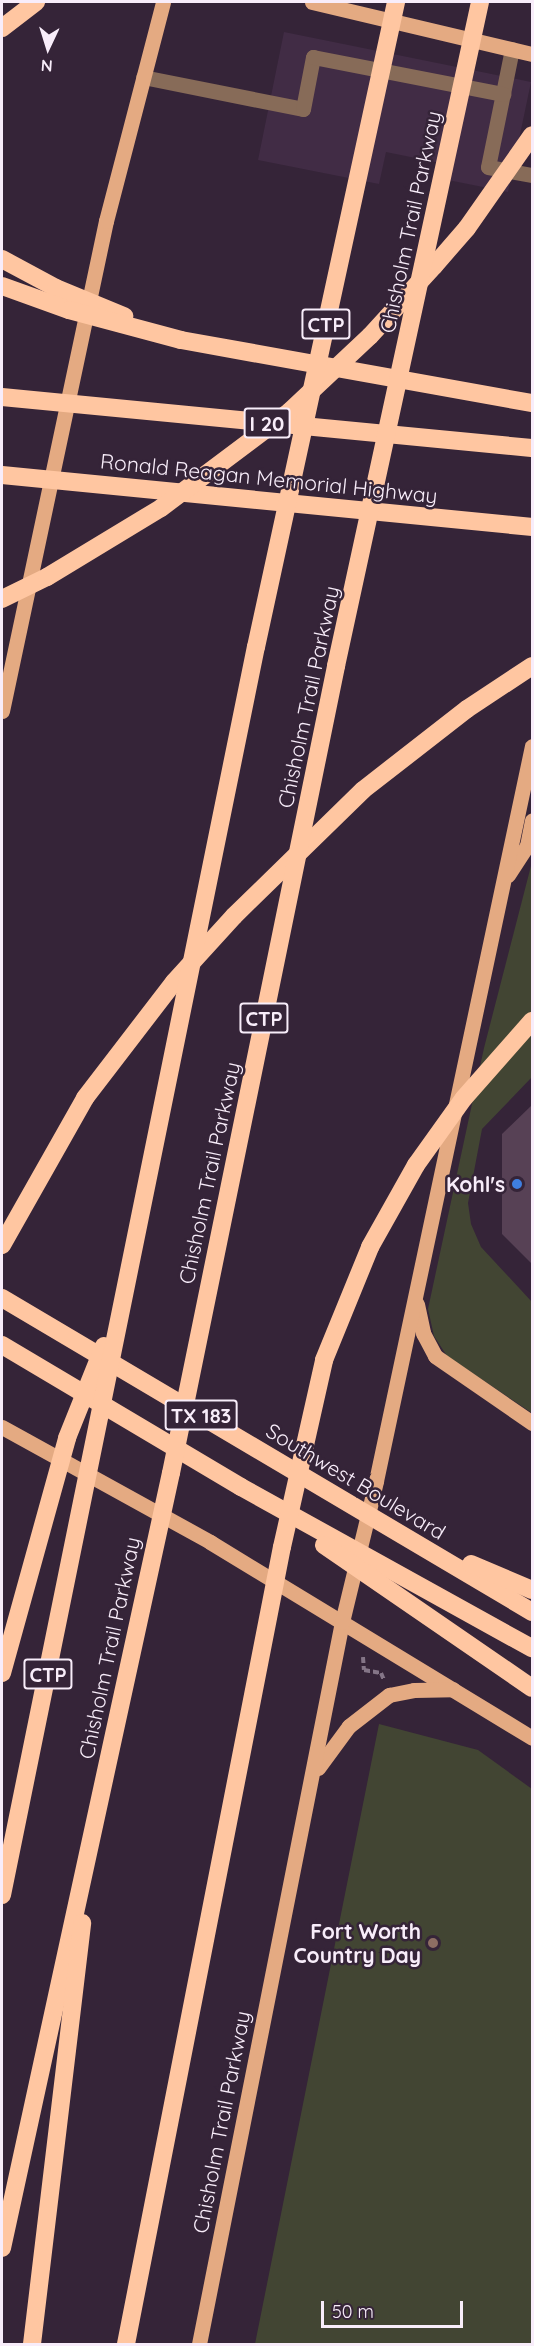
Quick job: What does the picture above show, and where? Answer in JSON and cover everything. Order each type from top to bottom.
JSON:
[{"type":"highway","points":[[2,28],[36,2]]},
{"type":"highway","name":"CTP","points":[[2,1895],[94,1454],[256,647],[396,2]]},
{"type":"highway","name":"Chisholm Trail Parkway","points":[[2,2248],[171,1473],[336,666],[480,2]]},
{"type":"highway","points":[[473,33],[487,2]]},
{"type":"highway","points":[[2,599],[57,572],[161,508],[290,411],[414,289],[467,228],[532,135]]},
{"type":"highway","points":[[2,259],[56,288],[181,340]]},
{"type":"highway","points":[[2,286],[80,313],[181,340],[532,403]]},
{"type":"highway","name":"I 20","points":[[2,397],[532,448]]},
{"type":"highway","name":"Ronald Reagan Memorial Highway","points":[[2,475],[523,526]]},
{"type":"highway","points":[[523,526],[532,535]]},
{"type":"highway","points":[[2,1245],[85,1098],[174,982],[234,916],[363,790],[467,709],[532,666]]},
{"type":"highway","points":[[126,2344],[287,1524],[324,1360],[370,1247],[416,1166],[464,1098],[532,1021]]},
{"type":"highway","points":[[2,1673],[67,1438],[126,1291]]},
{"type":"highway","name":"Southwest Boulevard","points":[[2,1298],[532,1612]]},
{"type":"highway","name":"TX 183","points":[[2,1345],[241,1487],[532,1648]]},
{"type":"highway","points":[[241,1487],[532,1688]]},
{"type":"highway","points":[[400,1533],[532,1590]]},
{"type":"highway","points":[[32,2344],[94,1819]]},
{"type":"main road","points":[[2,711],[106,221],[163,2]]},
{"type":"main road","points":[[312,2],[532,54]]},
{"type":"main road","name":"Chisholm Trail Parkway","points":[[200,2344],[342,1622],[376,1481],[532,746]]},
{"type":"main road","points":[[503,882],[527,846],[532,820]]},
{"type":"main road","points":[[415,1296],[423,1333],[435,1356],[532,1423]]},
{"type":"main road","points":[[2,1427],[210,1542],[532,1738]]},
{"type":"main road","points":[[312,1778],[343,1732],[390,1695],[414,1690],[453,1689]]},
{"type":"lane","points":[[512,49],[488,167],[532,175]]},
{"type":"lane","points":[[143,77],[303,109],[313,57],[503,94]]},
{"type":"path","points":[[363,1657],[364,1670],[381,1673],[387,1687]]},
{"type":"shaded area","points":[[284,32],[531,82],[508,192],[448,180],[450,165],[386,152],[379,184],[258,160]]},
{"type":"green space","points":[[532,862],[532,1077],[482,1129],[468,1203],[471,1224],[481,1247],[532,1302],[532,1413],[447,1356],[434,1336],[428,1309],[484,1048]]},
{"type":"green space","name":"Fort Worth Country Day","points":[[379,1724],[478,1750],[532,1789],[532,2344],[255,2344]]},
{"type":"building","name":"Kohl's","points":[[531,1106],[532,1264],[502,1234],[502,1134]]},
{"type":"place","name":"Kohl's","points":[[517,1184]]},
{"type":"place","name":"Fort Worth Country Day","points":[[433,1943]]}]
